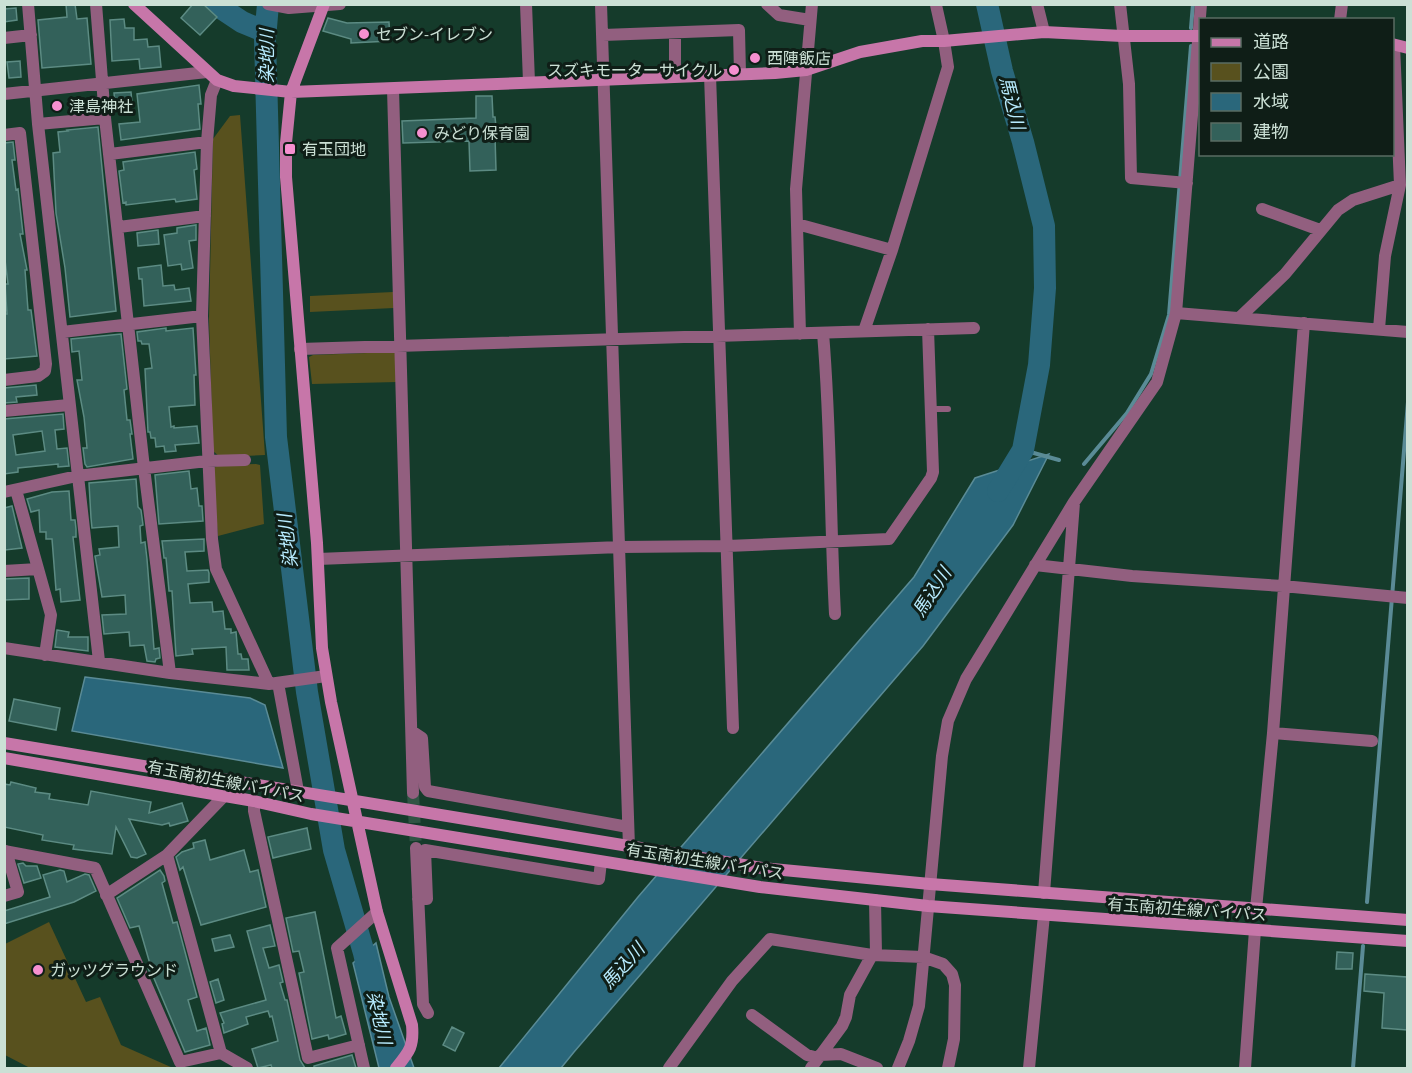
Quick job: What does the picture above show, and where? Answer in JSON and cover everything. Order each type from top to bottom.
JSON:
[{"type":"street","points":[[28,4],[38,124],[99,661]]},
{"type":"street","points":[[96,4],[105,118],[119,227],[144,468],[170,673]]},
{"type":"street","points":[[134,4],[212,76],[242,87],[291,92],[806,70],[860,52],[922,41],[1044,32],[1122,36],[1199,36],[1176,313],[1157,382],[1074,502],[1035,565],[966,679],[948,721],[942,756],[919,1006],[898,1068]]},
{"type":"street","points":[[268,4],[289,8],[340,4]]},
{"type":"street","points":[[526,4],[529,82]]},
{"type":"street","points":[[602,4],[629,848]]},
{"type":"street","points":[[767,4],[779,15],[810,20]]},
{"type":"street","points":[[800,334],[798,155],[812,4]]},
{"type":"street","points":[[1036,4],[1044,32]]},
{"type":"street","points":[[1120,4],[1129,84],[1131,178],[1186,182]]},
{"type":"street","points":[[864,331],[892,250],[948,67],[936,5]]},
{"type":"street","points":[[324,6],[291,92],[287,121],[286,177],[318,559],[324,676],[353,821],[377,912],[412,1025],[411,1050],[396,1068]]},
{"type":"street","points":[[603,35],[739,30],[740,74]]},
{"type":"street","points":[[675,33],[675,76]]},
{"type":"street","points":[[4,38],[31,35]]},
{"type":"street","points":[[1379,329],[1385,256],[1400,185],[1394,74]]},
{"type":"street","points":[[710,75],[733,728]]},
{"type":"street","points":[[4,94],[212,76]]},
{"type":"street","points":[[212,76],[207,142],[202,316],[207,461],[216,569],[274,683],[303,792]]},
{"type":"street","points":[[393,89],[413,794]]},
{"type":"street","points":[[38,124],[105,118]]},
{"type":"street","points":[[4,135],[20,134],[46,364],[45,371],[38,376],[4,380]]},
{"type":"street","points":[[110,154],[207,142]]},
{"type":"street","points":[[1239,318],[1285,274],[1338,210],[1353,200],[1400,185]]},
{"type":"street","points":[[1262,209],[1320,230]]},
{"type":"street","points":[[119,227],[205,216]]},
{"type":"street","points":[[797,224],[892,250]]},
{"type":"street","points":[[1176,313],[1407,332]]},
{"type":"street","points":[[62,332],[202,316]]},
{"type":"street","points":[[1256,909],[1273,733],[1304,323]]},
{"type":"street","points":[[300,349],[974,328]]},
{"type":"street","points":[[318,559],[620,547],[727,546],[887,540],[892,538],[933,472],[928,329]]},
{"type":"street","points":[[823,333],[829,402],[831,542],[835,614]]},
{"type":"street","points":[[4,411],[69,405]]},
{"type":"street","points":[[45,655],[51,615],[38,568],[10,491],[77,476],[207,461],[245,460]]},
{"type":"street","points":[[1044,893],[1074,502]]},
{"type":"street","points":[[1035,565],[1070,570],[1397,597]]},
{"type":"street","points":[[4,570],[38,568]]},
{"type":"street","points":[[4,648],[170,673],[274,683],[324,676]]},
{"type":"street","points":[[413,732],[422,738],[425,787],[429,791],[628,827]]},
{"type":"street","points":[[1273,733],[1372,741]]},
{"type":"street","name":"有玉南初生線バイパス","points":[[4,742],[629,848],[762,868],[930,884],[1407,920]]},
{"type":"street","name":"有玉南初生線バイパス","points":[[4,758],[254,801],[311,814],[755,885],[928,906],[1407,941]]},
{"type":"street","points":[[106,895],[167,855],[223,797]]},
{"type":"street","points":[[254,801],[254,811],[308,1058],[358,1045]]},
{"type":"street","points":[[416,848],[423,1004],[428,1013]]},
{"type":"street","points":[[418,899],[428,899],[426,850],[599,879],[601,862]]},
{"type":"street","points":[[4,896],[18,892],[5,851],[95,868],[180,1062],[190,1064],[221,1053]]},
{"type":"street","points":[[167,855],[221,1053],[247,1068]]},
{"type":"street","points":[[816,1061],[842,1026],[850,994],[874,954],[875,900]]},
{"type":"street","points":[[364,1068],[337,948],[377,912]]},
{"type":"street","points":[[1029,1068],[1044,915]]},
{"type":"street","points":[[1245,1068],[1255,930]]},
{"type":"street","points":[[669,1068],[732,981],[770,939],[874,954],[923,957],[943,964],[952,974],[955,985],[954,1039],[948,1068]]},
{"type":"street","points":[[753,1015],[816,1061],[841,1054],[877,1068]]},
{"type":"lane","points":[[932,409],[948,409]]},
{"type":"green space","points":[[240,115],[265,455],[220,457],[213,451],[209,320],[213,139],[230,116]]},
{"type":"green space","points":[[393,292],[394,308],[310,312],[310,296]]},
{"type":"green space","points":[[394,352],[397,356],[398,382],[312,384],[309,357],[313,355]]},
{"type":"green space","points":[[219,465],[260,465],[264,524],[218,536],[212,469]]},
{"type":"green space","name":"ガッツグラウンド","points":[[49,922],[86,1002],[100,997],[121,1045],[173,1068],[30,1068],[5,1055],[5,944]]},
{"type":"water","points":[[1049,454],[1013,525],[923,646],[561,1068],[499,1068],[638,897],[914,577],[975,478]]},
{"type":"water","points":[[85,677],[250,698],[265,705],[283,768],[72,731]]},
{"type":"water","points":[[376,943],[389,997],[414,1068],[379,1068],[353,963]]},
{"type":"building","points":[[66,4],[75,4],[77,19],[87,18],[91,64],[42,68],[38,20],[67,17]]},
{"type":"building","points":[[193,4],[203,4],[217,17],[200,35],[181,18]]},
{"type":"building","points":[[16,8],[17,20],[4,22],[4,9]]},
{"type":"building","points":[[328,18],[347,23],[389,22],[390,41],[351,43],[351,39],[323,31]]},
{"type":"building","points":[[124,19],[125,28],[134,28],[134,40],[147,39],[148,47],[159,46],[161,67],[140,69],[139,59],[112,61],[110,20]]},
{"type":"building","points":[[20,61],[21,77],[9,78],[7,62]]},
{"type":"building","points":[[199,85],[200,129],[121,140],[119,124],[140,122],[137,94]]},
{"type":"building","points":[[131,92],[132,103],[115,104],[114,93]]},
{"type":"building","points":[[476,96],[492,96],[497,136],[495,136],[496,170],[470,171],[469,141],[403,143],[402,121],[476,118]]},
{"type":"building","points":[[98,127],[116,311],[70,317],[56,213],[53,153],[60,152],[58,132]]},
{"type":"building","points":[[13,142],[15,160],[12,160],[23,234],[20,234],[27,270],[25,270],[28,310],[31,310],[37,356],[4,359],[4,314],[7,314],[5,284],[8,284],[4,252],[4,143]]},
{"type":"building","points":[[195,152],[197,199],[176,202],[175,199],[126,205],[126,202],[123,203],[119,171],[124,170],[123,162]]},
{"type":"building","points":[[196,225],[196,240],[189,241],[193,268],[182,270],[181,264],[168,266],[164,235],[177,233],[177,228]]},
{"type":"building","points":[[158,230],[159,244],[138,246],[137,233]]},
{"type":"building","points":[[161,265],[163,286],[174,285],[175,290],[189,288],[191,301],[144,306],[142,279],[139,279],[138,268]]},
{"type":"building","points":[[166,328],[166,331],[193,328],[195,405],[169,407],[171,427],[197,426],[199,443],[175,445],[176,451],[165,452],[164,446],[156,447],[155,438],[151,438],[148,432],[145,369],[152,368],[149,344],[142,344],[138,341],[137,332]]},
{"type":"building","points":[[121,334],[127,389],[124,390],[127,420],[130,420],[132,434],[130,434],[133,459],[87,467],[83,448],[87,448],[84,417],[77,380],[82,380],[79,351],[72,352],[71,339]]},
{"type":"building","points":[[36,385],[37,395],[16,397],[17,402],[4,403],[4,388]]},
{"type":"building","points":[[63,414],[64,429],[55,430],[57,449],[67,448],[69,466],[58,467],[58,464],[18,468],[18,472],[4,474],[4,419]],"holes":[[[42,431],[45,451],[16,455],[13,435]]]},
{"type":"building","points":[[189,471],[191,489],[197,488],[203,521],[159,524],[155,475]]},
{"type":"building","points":[[136,479],[138,507],[141,510],[143,525],[140,526],[141,543],[145,542],[147,559],[154,649],[159,648],[160,658],[155,662],[147,661],[144,645],[130,646],[129,632],[104,634],[102,615],[126,614],[125,595],[102,597],[95,556],[100,555],[99,549],[119,547],[118,526],[92,528],[89,483]]},
{"type":"building","points":[[69,491],[71,520],[75,520],[76,529],[76,537],[73,537],[80,600],[61,602],[60,589],[56,590],[52,539],[46,539],[46,532],[40,532],[39,510],[31,512],[27,499],[52,492]]},
{"type":"building","points":[[12,506],[22,548],[5,550],[4,508]]},
{"type":"building","points":[[204,539],[204,551],[185,552],[187,571],[208,570],[209,573],[209,582],[188,584],[190,603],[212,602],[213,612],[223,611],[225,629],[231,629],[231,633],[236,632],[238,654],[241,654],[242,659],[248,659],[249,670],[227,670],[226,647],[192,649],[193,654],[176,656],[172,591],[169,591],[162,541]]},
{"type":"building","points":[[29,578],[29,599],[4,600],[4,579]]},
{"type":"building","points":[[57,630],[69,632],[68,637],[88,637],[88,651],[55,647]]},
{"type":"building","points":[[14,699],[60,708],[56,730],[9,721]]},
{"type":"building","points":[[11,782],[36,788],[35,792],[50,794],[49,799],[88,805],[91,791],[151,802],[149,813],[182,803],[188,821],[170,826],[169,823],[162,825],[129,819],[146,854],[137,858],[131,857],[116,827],[112,854],[73,849],[74,845],[42,840],[43,835],[4,827],[4,784],[10,785]]},
{"type":"building","points":[[307,828],[311,849],[273,858],[268,837]]},
{"type":"building","points":[[205,840],[210,860],[244,850],[250,872],[258,870],[266,907],[201,925],[183,867],[180,870],[176,857],[194,848],[193,843]]},
{"type":"building","points":[[23,863],[26,866],[37,866],[41,878],[24,883],[18,864]]},
{"type":"building","points":[[160,870],[164,876],[165,881],[162,883],[173,923],[177,922],[197,997],[188,1000],[197,1031],[206,1028],[210,1045],[185,1052],[153,976],[151,976],[147,965],[150,964],[139,926],[130,928],[117,898]]},
{"type":"building","points":[[64,871],[67,882],[85,874],[89,875],[96,891],[74,902],[4,924],[4,911],[50,897],[43,875]]},
{"type":"building","points":[[315,912],[336,1018],[341,1016],[346,1034],[329,1039],[328,1035],[312,1039],[299,973],[304,972],[299,951],[293,952],[286,918]]},
{"type":"building","points":[[270,925],[275,946],[263,948],[269,968],[279,965],[283,982],[280,983],[285,1000],[287,1000],[300,1060],[305,1068],[272,1068],[271,1065],[258,1068],[252,1049],[278,1041],[272,1016],[270,1017],[268,1011],[246,1017],[248,1024],[224,1033],[222,1024],[224,1023],[220,1013],[266,1000],[247,931]]},
{"type":"building","points":[[230,935],[234,947],[215,951],[212,939]]},
{"type":"building","points":[[1337,952],[1353,953],[1352,969],[1336,969]]},
{"type":"building","points":[[1365,974],[1407,977],[1407,1030],[1382,1028],[1384,993],[1364,991]]},
{"type":"building","points":[[218,979],[224,1000],[216,1003],[210,982]]},
{"type":"building","points":[[452,1027],[464,1033],[455,1051],[443,1045]]},
{"type":"building","points":[[352,1055],[356,1068],[314,1068],[314,1066]]},
{"type":"waterway","points":[[215,4],[242,22],[266,32]]},
{"type":"waterway","name":"染地川","points":[[268,4],[265,39],[276,437],[307,692],[334,850],[371,983]]},
{"type":"waterway","name":"馬込川","points":[[987,4],[1002,71],[1044,226],[1045,288],[1039,365],[1023,450],[998,491]]},
{"type":"waterway","points":[[1191,28],[1193,4]]},
{"type":"waterway","points":[[1084,464],[1127,413],[1151,374],[1169,315],[1191,46]]},
{"type":"waterway","points":[[1367,902],[1408,402]]},
{"type":"waterway","points":[[1023,450],[1059,460]]},
{"type":"waterway","points":[[1353,1068],[1363,946]]},
{"type":"tunnel","points":[[413,793],[416,848]]},
{"type":"place","name":"セブン-イレブン","points":[[364,34]]},
{"type":"place","name":"西陣飯店","points":[[755,58]]},
{"type":"place","name":"スズキモーターサイクル","points":[[734,70]]},
{"type":"place","name":"津島神社","points":[[57,106]]},
{"type":"place","name":"みどり保育園","points":[[422,133]]},
{"type":"place","name":"有玉団地","points":[[290,149]]},
{"type":"place","name":"ガッツグラウンド","points":[[38,970]]}]
